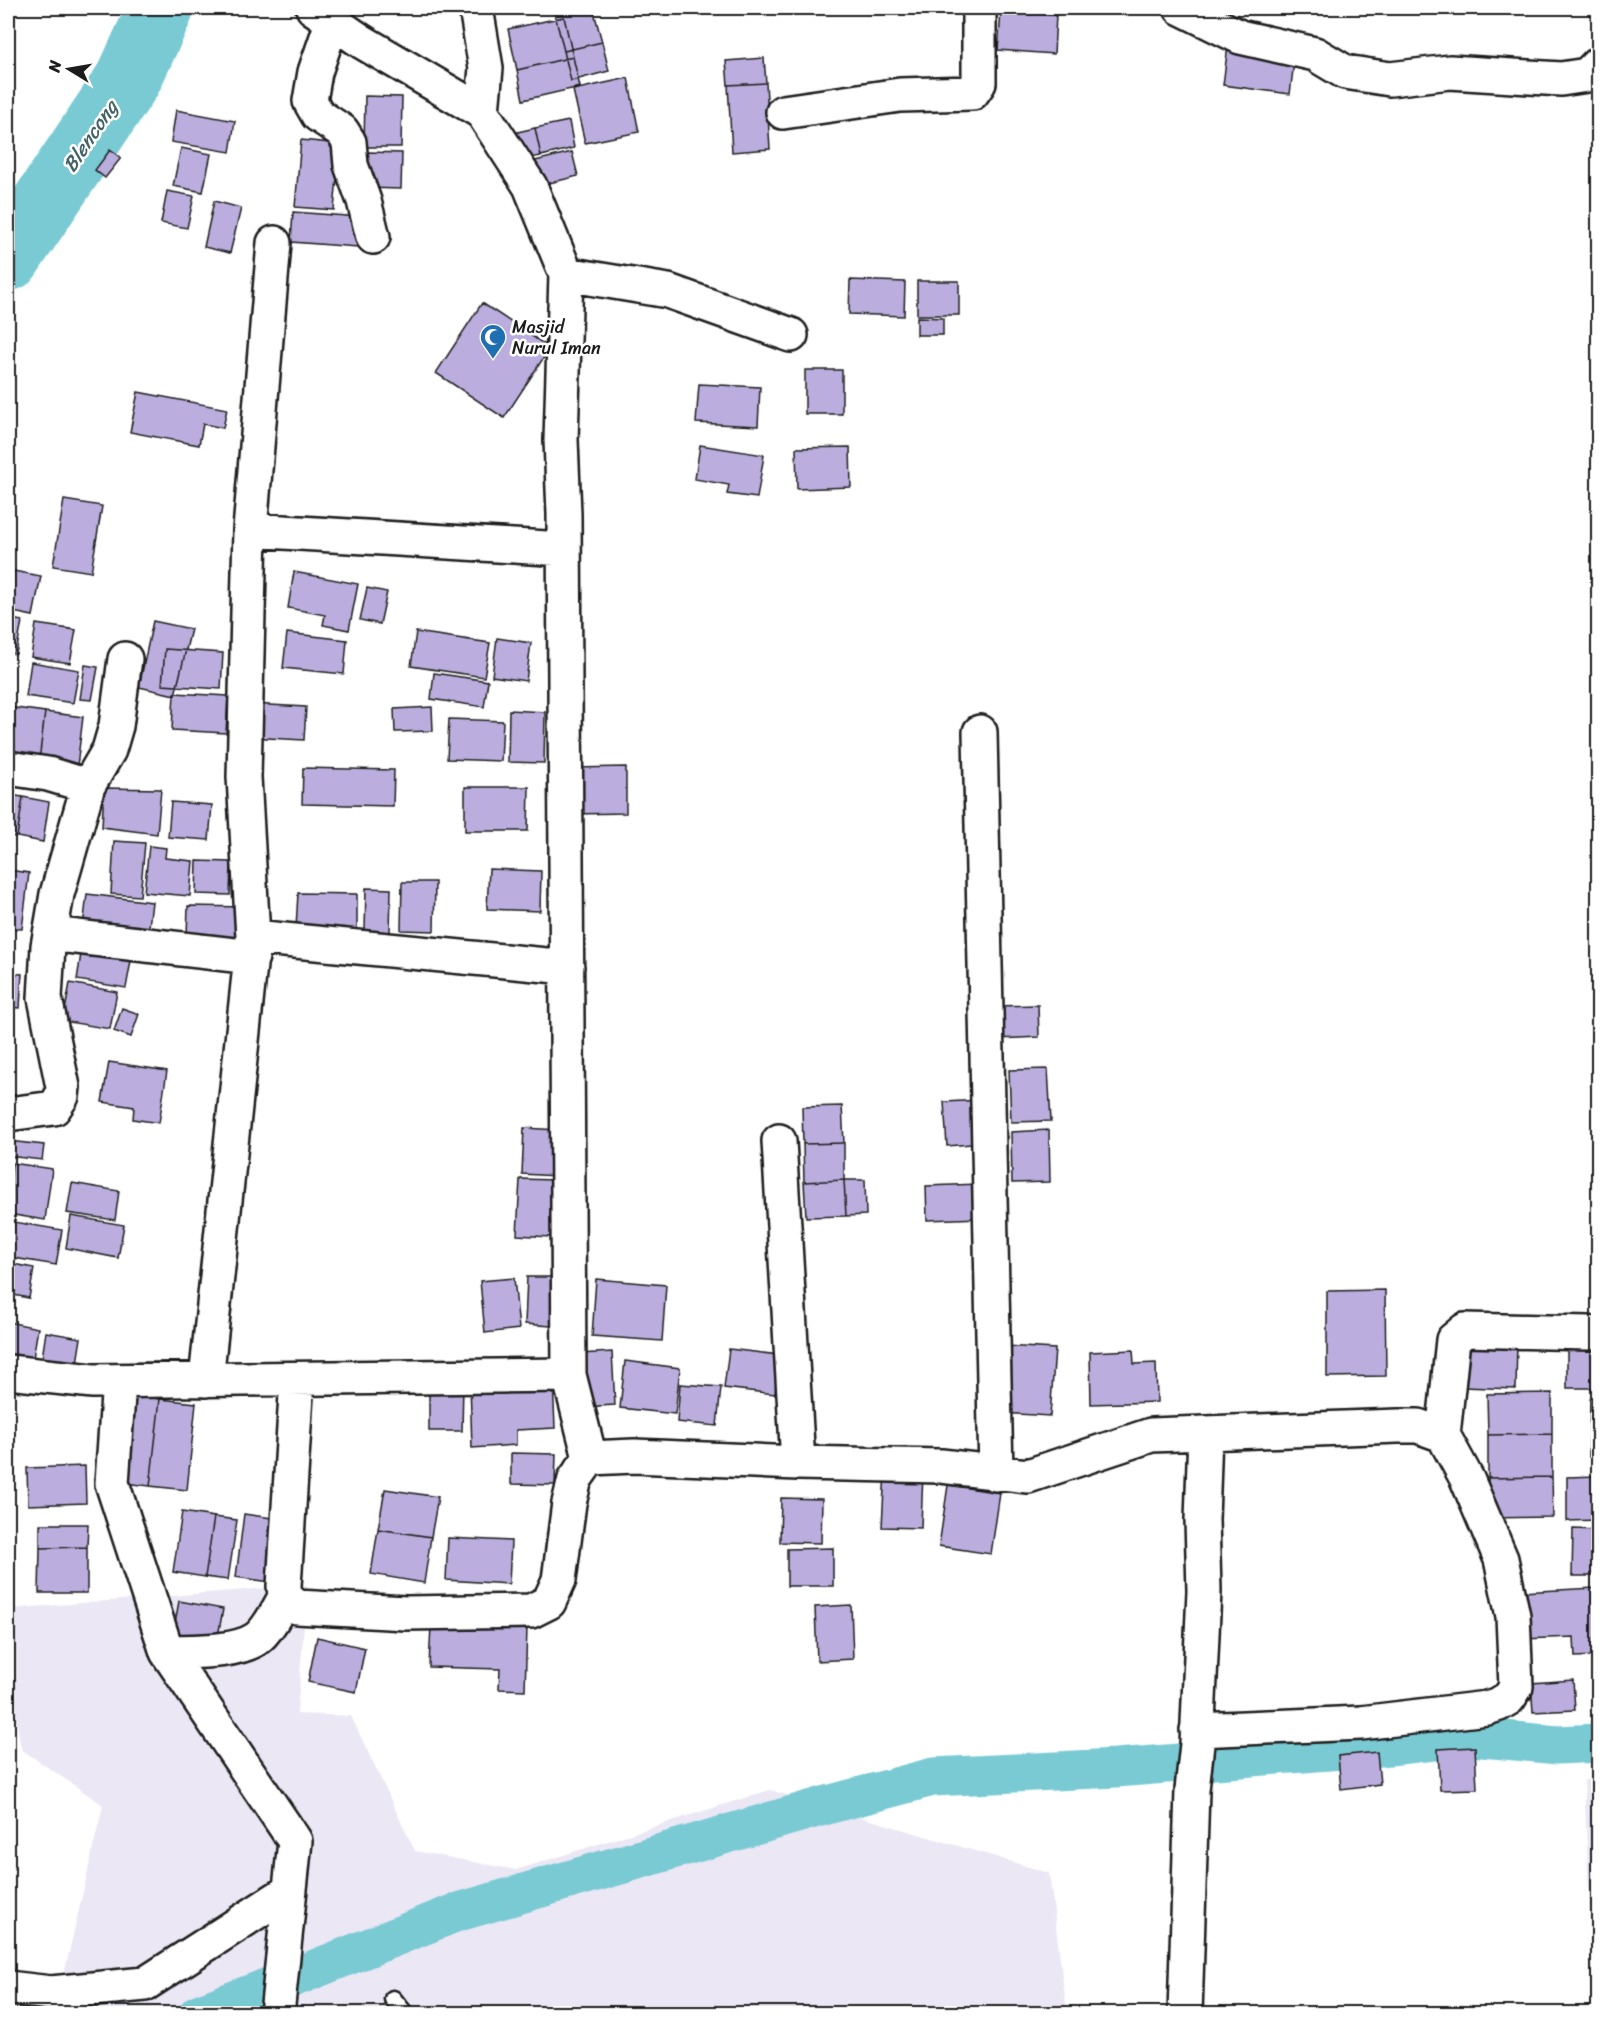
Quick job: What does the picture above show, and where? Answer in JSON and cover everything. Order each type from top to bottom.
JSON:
[{"type":"street","points":[[476,8],[486,68],[482,112]]},
{"type":"street","points":[[783,112],[900,95],[972,93],[976,89],[979,78],[979,8]]},
{"type":"street","points":[[1181,8],[1240,38],[1315,54],[1346,72],[1390,79],[1450,72],[1561,79],[1587,75],[1599,64]]},
{"type":"street","points":[[285,1597],[297,1607],[406,1613],[531,1611],[549,1602],[559,1580],[569,1503],[575,1479],[590,1458],[569,1375],[564,549],[561,440],[566,274],[530,186],[482,112],[361,41],[328,12],[310,101],[318,115],[342,131],[349,142],[351,165],[364,201],[373,237]]},
{"type":"street","points":[[206,1380],[253,947],[244,777],[250,530],[274,243]]},
{"type":"street","points":[[566,274],[668,291],[791,335]]},
{"type":"street","points":[[250,530],[564,549]]},
{"type":"street","points":[[8,1114],[54,1108],[62,1096],[63,1087],[45,998],[50,934],[57,894],[88,786],[109,750],[116,726],[125,659]]},
{"type":"street","points":[[980,732],[996,1474]]},
{"type":"street","points":[[8,768],[48,774],[88,786]]},
{"type":"street","points":[[50,934],[567,967]]},
{"type":"street","points":[[779,1141],[798,1463]]},
{"type":"street","points":[[1197,1737],[1361,1723],[1487,1708],[1509,1698],[1516,1687],[1513,1616],[1501,1559],[1467,1479],[1443,1435],[1453,1340],[1465,1330],[1589,1333]]},
{"type":"street","points":[[8,1372],[93,1381],[569,1375]]},
{"type":"street","points":[[167,1652],[226,1649],[257,1639],[285,1597],[297,1379]]},
{"type":"street","points":[[119,1381],[112,1483],[167,1652],[295,1841],[277,2012]]},
{"type":"street","points":[[590,1458],[634,1456],[940,1466],[1028,1476],[1152,1436],[1398,1426],[1418,1426],[1443,1435]]},
{"type":"street","points":[[1185,2013],[1192,1790],[1197,1737],[1204,1591],[1202,1520],[1205,1433]]},
{"type":"street","points":[[8,1988],[51,1993],[145,1984],[289,1891]]},
{"type":"lane","points":[[393,1999],[405,2013]]},
{"type":"shaded area","points":[[307,1585],[297,1714],[351,1716],[415,1851],[516,1870],[770,1790],[1049,1873],[1067,2013],[79,2013],[65,1970],[103,1805],[21,1749],[8,1666],[8,1609]]},
{"type":"shaded area","points":[[1598,1779],[1598,2013],[1594,2014],[1584,1780]]},
{"type":"building","points":[[567,8],[593,8],[602,42],[564,51],[554,11]]},
{"type":"building","points":[[1001,12],[1056,15],[1054,54],[998,50]]},
{"type":"building","points":[[564,17],[573,57],[517,70],[508,29]]},
{"type":"building","points":[[602,42],[609,71],[571,81],[564,51]]},
{"type":"building","points":[[1228,45],[1295,54],[1290,94],[1223,85]]},
{"type":"building","points":[[573,57],[580,87],[523,100],[517,70]]},
{"type":"building","points":[[764,58],[766,83],[728,85],[726,61]]},
{"type":"building","points":[[628,78],[639,132],[585,143],[573,90]]},
{"type":"building","points":[[766,83],[770,149],[732,152],[728,85]]},
{"type":"building","points":[[365,96],[402,97],[401,147],[364,147]]},
{"type":"building","points":[[176,110],[235,121],[230,152],[171,142]]},
{"type":"building","points":[[569,121],[574,148],[541,156],[535,128]]},
{"type":"building","points":[[535,128],[541,156],[515,161],[509,134]]},
{"type":"building","points":[[301,140],[340,144],[334,210],[295,207]]},
{"type":"building","points":[[181,148],[211,154],[203,192],[173,186]]},
{"type":"building","points":[[110,150],[121,158],[105,178],[95,170]]},
{"type":"building","points":[[367,152],[402,153],[401,189],[366,188]]},
{"type":"building","points":[[572,152],[578,176],[533,187],[527,163]]},
{"type":"building","points":[[167,191],[194,196],[187,228],[161,223]]},
{"type":"building","points":[[214,201],[241,208],[230,253],[204,247]]},
{"type":"building","points":[[293,212],[360,217],[358,247],[291,242]]},
{"type":"building","points":[[850,280],[905,282],[904,316],[849,314]]},
{"type":"building","points":[[917,281],[959,281],[959,315],[917,315]]},
{"type":"building","name":"Masjid Nurul Iman","points":[[482,303],[550,348],[504,418],[436,373]]},
{"type":"building","points":[[917,317],[943,318],[943,335],[917,335]]},
{"type":"building","points":[[805,370],[842,370],[842,414],[805,414]]},
{"type":"building","points":[[699,384],[760,387],[758,426],[696,423]]},
{"type":"building","points":[[138,392],[227,409],[223,428],[203,424],[199,445],[130,432]]},
{"type":"building","points":[[700,445],[764,455],[757,498],[727,494],[729,485],[695,479]]},
{"type":"building","points":[[850,447],[851,487],[797,489],[796,448]]},
{"type":"building","points":[[64,500],[102,506],[91,572],[53,566]]},
{"type":"building","points":[[8,570],[41,576],[33,616],[8,611]]},
{"type":"building","points":[[294,572],[358,584],[349,630],[323,625],[325,615],[288,608]]},
{"type":"building","points":[[367,588],[387,592],[380,624],[360,620]]},
{"type":"building","points":[[8,618],[22,621],[16,654],[8,653]]},
{"type":"building","points":[[153,621],[191,629],[175,695],[139,687]]},
{"type":"building","points":[[36,624],[76,630],[70,663],[31,657]]},
{"type":"building","points":[[416,632],[490,643],[484,677],[411,666]]},
{"type":"building","points":[[287,633],[347,640],[344,674],[283,668]]},
{"type":"building","points":[[497,638],[531,643],[526,681],[492,676]]},
{"type":"building","points":[[165,649],[223,653],[221,689],[162,685]]},
{"type":"building","points":[[31,662],[79,670],[73,703],[26,696]]},
{"type":"building","points":[[85,665],[98,667],[92,700],[80,699]]},
{"type":"building","points":[[434,673],[488,681],[484,707],[431,699]]},
{"type":"building","points":[[174,693],[228,696],[226,733],[172,730]]},
{"type":"building","points":[[251,704],[306,707],[304,740],[249,737]]},
{"type":"building","points":[[8,707],[45,712],[39,761],[8,757]]},
{"type":"building","points":[[432,707],[433,731],[395,732],[394,709]]},
{"type":"building","points":[[509,710],[545,712],[544,763],[508,762]]},
{"type":"building","points":[[45,712],[83,717],[77,766],[39,761]]},
{"type":"building","points":[[449,719],[503,721],[501,761],[447,759]]},
{"type":"building","points":[[626,767],[626,813],[573,814],[572,768]]},
{"type":"building","points":[[303,768],[394,770],[393,806],[302,804]]},
{"type":"building","points":[[465,787],[529,787],[528,831],[465,831]]},
{"type":"building","points":[[104,788],[161,789],[157,834],[102,827]]},
{"type":"building","points":[[8,795],[23,797],[17,837],[8,836]]},
{"type":"building","points":[[23,797],[49,802],[43,842],[17,837]]},
{"type":"building","points":[[171,802],[212,805],[209,840],[168,837]]},
{"type":"building","points":[[114,841],[145,843],[140,896],[111,894]]},
{"type":"building","points":[[149,846],[166,848],[165,858],[193,861],[190,896],[144,892]]},
{"type":"building","points":[[197,861],[231,862],[230,895],[196,894]]},
{"type":"building","points":[[489,869],[541,871],[540,911],[487,909]]},
{"type":"building","points":[[8,870],[29,873],[22,929],[8,928]]},
{"type":"building","points":[[402,882],[435,882],[434,931],[401,930]]},
{"type":"building","points":[[366,888],[391,889],[390,932],[365,931]]},
{"type":"building","points":[[298,893],[357,894],[357,930],[296,928]]},
{"type":"building","points":[[87,894],[152,902],[148,935],[83,927]]},
{"type":"building","points":[[188,906],[246,907],[245,938],[187,936]]},
{"type":"building","points":[[83,941],[133,950],[126,988],[77,980]]},
{"type":"building","points":[[8,973],[22,974],[20,1008],[8,1007]]},
{"type":"building","points":[[70,983],[117,992],[110,1029],[63,1021]]},
{"type":"building","points":[[1038,1005],[1039,1037],[997,1039],[996,1006]]},
{"type":"building","points":[[122,1008],[139,1014],[131,1037],[114,1031]]},
{"type":"building","points":[[109,1062],[167,1071],[159,1123],[133,1119],[134,1107],[102,1102]]},
{"type":"building","points":[[1048,1069],[1051,1121],[1011,1122],[1009,1070]]},
{"type":"building","points":[[982,1100],[984,1143],[947,1146],[944,1102]]},
{"type":"building","points":[[842,1106],[844,1143],[803,1144],[802,1107]]},
{"type":"building","points":[[524,1128],[559,1130],[557,1176],[522,1174]]},
{"type":"building","points":[[1049,1130],[1050,1182],[1012,1183],[1011,1132]]},
{"type":"building","points":[[8,1141],[44,1145],[42,1160],[8,1156]]},
{"type":"building","points":[[844,1143],[844,1180],[804,1182],[803,1144]]},
{"type":"building","points":[[12,1163],[52,1169],[45,1220],[8,1214]]},
{"type":"building","points":[[520,1179],[554,1180],[551,1237],[517,1235]]},
{"type":"building","points":[[844,1180],[865,1180],[866,1215],[846,1216]]},
{"type":"building","points":[[844,1180],[846,1216],[806,1217],[804,1182]]},
{"type":"building","points":[[72,1183],[119,1191],[115,1220],[67,1213]]},
{"type":"building","points":[[980,1184],[981,1218],[927,1220],[926,1186]]},
{"type":"building","points":[[71,1216],[124,1225],[118,1258],[66,1248]]},
{"type":"building","points":[[8,1221],[62,1230],[56,1265],[8,1257]]},
{"type":"building","points":[[8,1263],[34,1268],[29,1298],[8,1294]]},
{"type":"building","points":[[527,1277],[552,1277],[551,1326],[525,1324]]},
{"type":"building","points":[[514,1278],[519,1329],[485,1333],[480,1281]]},
{"type":"building","points":[[596,1279],[666,1285],[662,1341],[592,1336]]},
{"type":"building","points":[[1385,1290],[1386,1376],[1327,1377],[1327,1291]]},
{"type":"building","points":[[8,1322],[38,1328],[32,1364],[8,1360]]},
{"type":"building","points":[[46,1332],[81,1338],[76,1369],[41,1364]]},
{"type":"building","points":[[1464,1337],[1517,1339],[1516,1389],[1463,1387]]},
{"type":"building","points":[[1567,1345],[1598,1346],[1598,1388],[1567,1388]]},
{"type":"building","points":[[1006,1346],[1055,1349],[1050,1416],[1001,1413]]},
{"type":"building","points":[[729,1349],[779,1355],[775,1394],[724,1388]]},
{"type":"building","points":[[1133,1350],[1134,1364],[1156,1363],[1157,1402],[1091,1404],[1090,1352]]},
{"type":"building","points":[[612,1352],[615,1405],[583,1407],[580,1354]]},
{"type":"building","points":[[625,1361],[680,1368],[675,1414],[620,1408]]},
{"type":"building","points":[[553,1380],[555,1428],[516,1430],[516,1445],[472,1448],[470,1383]]},
{"type":"building","points":[[429,1383],[463,1383],[462,1431],[429,1431]]},
{"type":"building","points":[[680,1384],[721,1387],[717,1426],[677,1422]]},
{"type":"building","points":[[1552,1393],[1552,1434],[1488,1435],[1487,1394]]},
{"type":"building","points":[[125,1395],[160,1399],[150,1486],[115,1482]]},
{"type":"building","points":[[160,1399],[196,1403],[187,1490],[150,1486]]},
{"type":"building","points":[[1590,1399],[1598,1399],[1598,1457],[1589,1457]]},
{"type":"building","points":[[1552,1434],[1552,1477],[1488,1478],[1488,1435]]},
{"type":"building","points":[[511,1453],[556,1454],[555,1485],[511,1484]]},
{"type":"building","points":[[85,1466],[86,1503],[28,1505],[27,1468]]},
{"type":"building","points":[[885,1469],[923,1471],[921,1528],[882,1527]]},
{"type":"building","points":[[1598,1476],[1598,1520],[1567,1521],[1567,1477]]},
{"type":"building","points":[[1552,1477],[1553,1517],[1488,1518],[1488,1478]]},
{"type":"building","points":[[948,1485],[1000,1493],[991,1554],[939,1546]]},
{"type":"building","points":[[385,1489],[438,1497],[431,1537],[378,1529]]},
{"type":"building","points":[[781,1498],[822,1499],[821,1543],[780,1542]]},
{"type":"building","points":[[182,1512],[214,1517],[205,1577],[173,1572]]},
{"type":"building","points":[[244,1514],[279,1519],[270,1582],[236,1577]]},
{"type":"building","points":[[214,1517],[237,1520],[228,1580],[205,1577]]},
{"type":"building","points":[[40,1524],[88,1524],[87,1547],[40,1548]]},
{"type":"building","points":[[378,1529],[431,1537],[424,1583],[371,1574]]},
{"type":"building","points":[[1573,1529],[1598,1530],[1598,1576],[1572,1576]]},
{"type":"building","points":[[448,1538],[511,1541],[509,1584],[446,1580]]},
{"type":"building","points":[[87,1547],[87,1593],[39,1593],[40,1548]]},
{"type":"building","points":[[833,1548],[833,1586],[787,1586],[787,1549]]},
{"type":"building","points":[[1595,1588],[1597,1656],[1575,1657],[1574,1637],[1523,1639],[1521,1592]]},
{"type":"building","points":[[179,1601],[223,1609],[216,1647],[172,1639]]},
{"type":"building","points":[[851,1605],[853,1659],[817,1661],[815,1607]]},
{"type":"building","points":[[431,1625],[527,1628],[525,1690],[499,1689],[500,1669],[429,1667]]},
{"type":"building","points":[[317,1637],[365,1648],[356,1692],[308,1682]]},
{"type":"building","points":[[1573,1680],[1575,1710],[1533,1712],[1531,1683]]},
{"type":"building","points":[[1475,1747],[1477,1789],[1440,1790],[1438,1749]]},
{"type":"building","points":[[1377,1752],[1380,1784],[1341,1789],[1338,1756]]},
{"type":"waterway","name":"Blencong","points":[[8,258],[129,78],[161,8]]},
{"type":"waterway","points":[[198,2014],[455,1913],[827,1805],[933,1777],[1116,1768],[1380,1747],[1471,1737],[1558,1745],[1598,1743]]},
{"type":"place","name":"Masjid Nurul Iman","points":[[493,360]]}]
